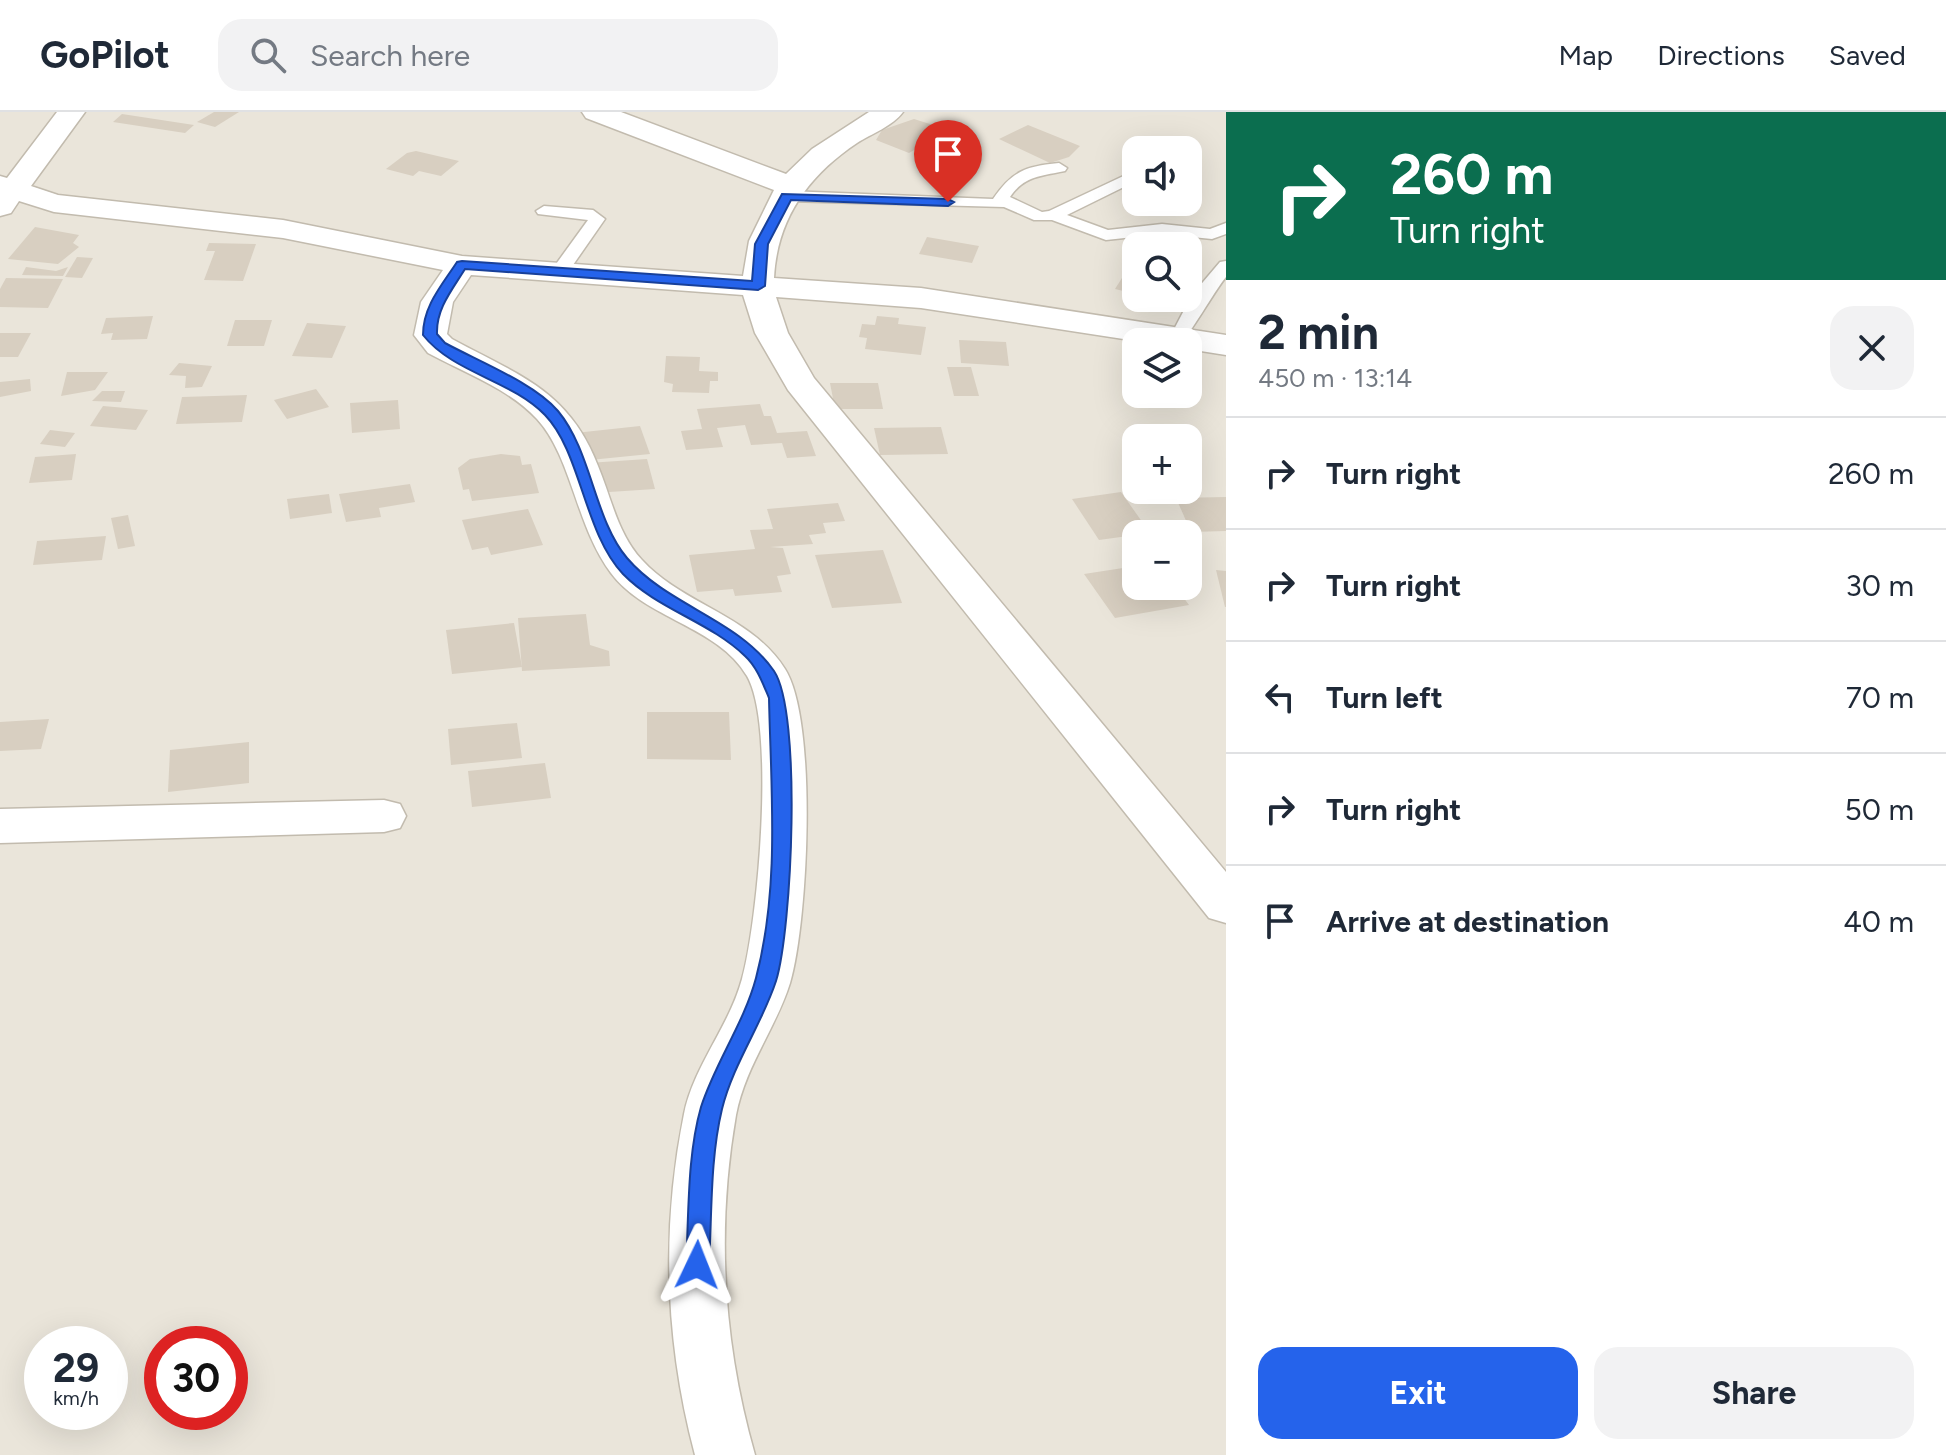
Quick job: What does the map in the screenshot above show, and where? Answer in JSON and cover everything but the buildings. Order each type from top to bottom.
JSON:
[{"type":"street","points":[[4,194],[71,112]]},
{"type":"street","points":[[596,112],[790,192]]},
{"type":"street","points":[[889,112],[819,156],[790,192],[761,244],[758,286],[772,336],[800,383],[1226,905]]},
{"type":"street","points":[[4,194],[85,208],[283,229],[462,265],[921,298],[1122,328]]},
{"type":"street","points":[[462,265],[437,302],[430,322],[430,335],[440,346],[530,396],[552,413],[566,435],[614,552],[630,571],[670,601],[751,652],[769,677],[777,698],[782,833],[779,916],[766,980],[712,1108],[699,1222],[696,1321],[712,1414],[725,1455]]},
{"type":"street","points":[[1202,341],[1226,345]]},
{"type":"street","points":[[0,826],[384,816]]},
{"type":"lane","points":[[1003,200],[1013,181],[1037,170],[1059,168]]},
{"type":"lane","points":[[790,192],[984,205],[1003,200],[1040,217],[1053,215],[1122,182]]},
{"type":"lane","points":[[544,211],[593,215],[597,219],[560,271]]},
{"type":"lane","points":[[1053,215],[1106,235],[1162,229],[1212,234],[1226,228]]},
{"type":"lane","points":[[1184,328],[1201,295],[1226,266]]},
{"type":"shaded area","points":[[0,112],[1226,112],[1226,1455],[0,1455]]},
{"type":"route","points":[[697,1265],[702,1177],[712,1108],[766,980],[779,916],[782,833],[777,698],[769,677],[751,652],[661,595],[630,571],[614,552],[587,493],[566,435],[552,413],[530,396],[440,346],[430,335],[430,322],[437,302],[462,265],[758,286],[761,244],[787,196],[948,202]]}]
